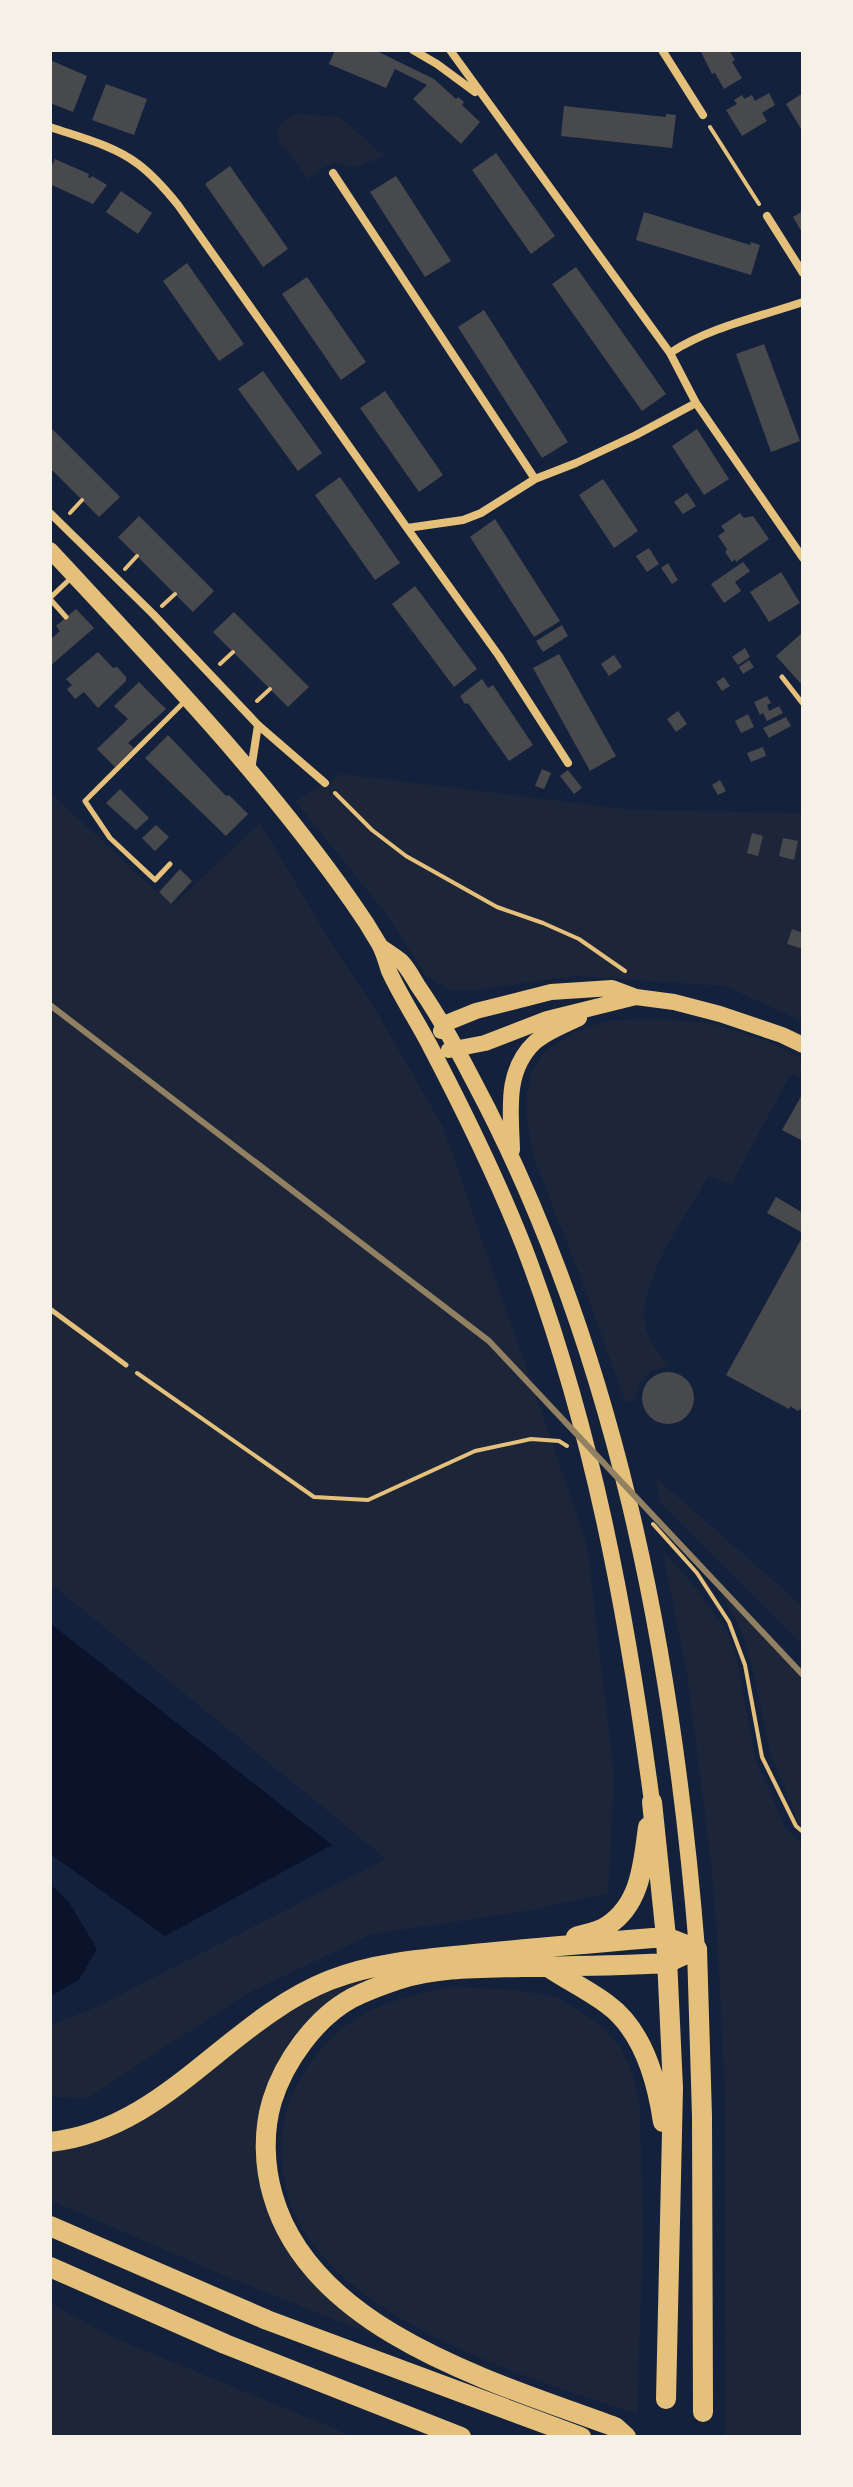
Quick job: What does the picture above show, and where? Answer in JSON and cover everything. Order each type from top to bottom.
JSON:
[{"type":"highway","points":[[652,1802],[666,1937],[673,2088],[666,2399]]},
{"type":"highway","points":[[547,1957],[606,1927],[628,1906],[640,1882],[652,1802]]},
{"type":"highway","points":[[626,2437],[615,2427],[467,2371],[378,2324],[342,2298],[314,2271],[284,2225],[269,2185],[266,2131],[269,2111],[281,2077],[298,2048],[315,2028],[350,1999],[400,1979],[666,1937],[697,1949]]},
{"type":"highway","points":[[50,2142],[67,2140],[107,2126],[151,2105],[294,1998],[331,1980],[425,1958],[547,1957],[667,1963],[697,1949]]},
{"type":"highway","points":[[697,1949],[702,2116],[703,2412]]},
{"type":"highway","points":[[547,1957],[610,2006],[631,2031],[649,2062],[659,2095],[673,2177]]},
{"type":"highway","points":[[50,2226],[267,2320],[581,2437]]},
{"type":"highway","points":[[50,2267],[225,2344],[461,2437]]},
{"type":"main road","points":[[50,550],[251,770],[352,902],[381,947],[389,971],[433,1051],[503,1198],[546,1311],[571,1391],[600,1499],[616,1575],[652,1802]]},
{"type":"main road","points":[[381,947],[402,962],[444,1024],[512,1155],[588,1354],[611,1431],[636,1535],[661,1658],[688,1840],[697,1949]]},
{"type":"main road","points":[[433,1051],[444,1024],[476,1011],[551,992],[612,988],[636,997],[674,1002],[720,1014],[803,1045]]},
{"type":"main road","points":[[433,1051],[457,1050],[485,1043],[547,1019],[636,997]]},
{"type":"main road","points":[[512,1155],[510,1090],[524,1055],[536,1040],[600,1007]]},
{"type":"street","points":[[413,50],[482,97]]},
{"type":"street","points":[[450,50],[670,353],[696,403],[803,558]]},
{"type":"street","points":[[662,50],[703,115]]},
{"type":"street","points":[[50,127],[136,162],[160,183],[178,205],[499,656],[568,763]]},
{"type":"street","points":[[333,173],[535,479]]},
{"type":"street","points":[[767,216],[803,273]]},
{"type":"street","points":[[670,353],[707,334],[803,302]]},
{"type":"street","points":[[407,528],[472,516],[535,479],[636,435],[696,403]]},
{"type":"street","points":[[50,513],[153,614],[258,725],[325,783]]},
{"type":"street","points":[[251,770],[258,725]]},
{"type":"lane","points":[[66,617],[50,599],[73,575]]},
{"type":"lane","points":[[782,677],[803,704]]},
{"type":"lane","points":[[170,864],[155,880],[110,838],[85,801],[188,698]]},
{"type":"lane","points":[[50,1309],[126,1365]]},
{"type":"path","points":[[703,115],[767,216]]},
{"type":"path","points":[[325,783],[372,830],[406,856],[497,907],[579,939],[627,972]]},
{"type":"path","points":[[126,1365],[314,1497],[368,1500],[475,1451],[531,1439],[559,1441],[570,1448]]},
{"type":"path","points":[[649,1519],[697,1573],[729,1622],[745,1665],[762,1757],[796,1826],[803,1832]]},
{"type":"shaded area","points":[[296,114],[340,117],[384,156],[354,168],[335,162],[308,179],[279,140],[277,130],[285,120]]},
{"type":"shaded area","points":[[342,774],[632,810],[803,813],[803,1022],[725,986],[574,976],[475,990],[450,990],[426,976],[387,915],[295,801]]},
{"type":"shaded area","points":[[50,792],[172,906],[260,823],[330,941],[371,1002],[443,1127],[587,1544],[614,1777],[608,1893],[533,1910],[372,1934],[246,1994],[88,2098],[50,2097],[50,2025],[94,2008],[386,1859],[50,1583]]},
{"type":"shaded area","points":[[662,1019],[714,1024],[766,1041],[803,1059],[803,1079],[791,1074],[731,1185],[709,1175],[668,1244],[651,1282],[644,1317],[649,1338],[669,1367],[654,1370],[645,1376],[635,1401],[625,1401],[535,1161],[527,1122],[527,1094],[532,1071],[545,1051],[574,1032],[611,1020]]},
{"type":"shaded area","points":[[656,1478],[798,1602],[803,1608],[803,1645],[660,1503]]},
{"type":"shaded area","points":[[662,1549],[728,1633],[737,1661],[755,1758],[786,1829],[803,1844],[803,2437],[726,2437],[725,2089],[717,1934],[687,1673]]},
{"type":"shaded area","points":[[716,1582],[803,1677],[803,1827],[798,1822],[770,1752],[742,1633]]},
{"type":"shaded area","points":[[50,1623],[332,1845],[165,1936],[50,1854]]},
{"type":"shaded area","points":[[50,1884],[69,1902],[97,1949],[79,1980],[50,1996]]},
{"type":"shaded area","points":[[384,1976],[292,2044],[262,2186],[284,2245],[307,2277],[335,2305],[393,2343],[213,2271],[50,2200],[50,2148],[67,2146],[293,2008],[351,1982]]},
{"type":"shaded area","points":[[453,1987],[517,1990],[557,1997],[600,2024],[621,2048],[634,2079],[640,2110],[643,2238],[637,2414],[480,2358],[425,2332],[374,2301],[330,2264],[299,2222],[283,2173],[282,2142],[290,2100],[308,2066],[324,2046],[359,2017],[401,1999]]},
{"type":"shaded area","points":[[50,2303],[112,2337],[355,2437],[50,2437]]},
{"type":"building","points":[[335,50],[375,50],[434,79],[456,99],[458,97],[464,102],[462,105],[480,122],[461,144],[413,99],[427,85],[395,69],[386,88],[329,64]]},
{"type":"building","points":[[700,50],[729,50],[742,78],[724,89]]},
{"type":"building","points":[[50,60],[87,76],[73,112],[50,103]]},
{"type":"building","points":[[106,84],[147,99],[134,135],[92,120]]},
{"type":"building","points":[[769,93],[775,105],[762,113],[767,121],[742,136],[726,110],[737,104],[734,100],[742,95],[744,99],[752,95],[755,101]]},
{"type":"building","points":[[803,93],[803,132],[786,104]]},
{"type":"building","points":[[564,106],[666,117],[666,114],[676,115],[672,148],[561,136]]},
{"type":"building","points":[[496,153],[555,236],[531,254],[472,170]]},
{"type":"building","points":[[55,159],[107,185],[93,204],[50,184],[50,170]]},
{"type":"building","points":[[230,166],[288,249],[263,267],[205,184]]},
{"type":"building","points":[[396,176],[451,261],[425,277],[370,192]]},
{"type":"building","points":[[121,191],[152,213],[138,234],[106,212]]},
{"type":"building","points":[[803,211],[803,234],[793,217]]},
{"type":"building","points":[[644,212],[750,245],[751,242],[760,245],[751,275],[636,240]]},
{"type":"building","points":[[187,263],[244,344],[219,361],[163,281]]},
{"type":"building","points":[[576,267],[666,394],[642,411],[552,284]]},
{"type":"building","points":[[307,277],[366,362],[341,380],[282,294]]},
{"type":"building","points":[[484,310],[568,442],[542,458],[458,327]]},
{"type":"building","points":[[764,344],[800,441],[771,452],[736,354]]},
{"type":"building","points":[[263,371],[322,453],[298,471],[238,389]]},
{"type":"building","points":[[385,391],[443,475],[419,492],[360,408]]},
{"type":"building","points":[[50,427],[120,497],[99,517],[50,471]]},
{"type":"building","points":[[697,429],[729,479],[704,495],[672,446]]},
{"type":"building","points":[[340,477],[400,563],[375,580],[315,495]]},
{"type":"building","points":[[603,479],[638,531],[614,548],[579,495]]},
{"type":"building","points":[[687,493],[696,506],[683,514],[674,502]]},
{"type":"building","points":[[740,513],[744,518],[753,516],[769,539],[732,562],[718,536],[725,531],[721,526]]},
{"type":"building","points":[[139,516],[214,591],[193,612],[118,537]]},
{"type":"building","points":[[495,519],[560,621],[534,637],[470,537]]},
{"type":"building","points":[[649,548],[659,564],[647,572],[636,556]]},
{"type":"building","points":[[743,562],[750,571],[735,582],[741,591],[724,603],[711,584]]},
{"type":"building","points":[[668,563],[678,580],[672,584],[661,568]]},
{"type":"building","points":[[781,572],[800,603],[769,622],[750,592]]},
{"type":"building","points":[[415,586],[477,669],[454,687],[392,604]]},
{"type":"building","points":[[76,609],[94,628],[50,666],[50,640],[60,631],[56,626]]},
{"type":"building","points":[[234,612],[309,687],[288,707],[213,632]]},
{"type":"building","points":[[562,625],[568,636],[543,652],[536,641]]},
{"type":"building","points":[[803,632],[803,686],[776,656]]},
{"type":"building","points":[[745,648],[750,657],[738,665],[732,657]]},
{"type":"building","points":[[98,652],[113,668],[117,667],[126,681],[98,708],[84,692],[75,699],[67,689],[72,685],[66,679]]},
{"type":"building","points":[[559,654],[616,756],[590,771],[533,668]]},
{"type":"building","points":[[614,655],[622,667],[609,676],[601,664]]},
{"type":"building","points":[[749,660],[754,667],[743,674],[739,667]]},
{"type":"building","points":[[724,677],[730,686],[722,691],[716,682]]},
{"type":"building","points":[[482,679],[488,688],[493,685],[533,745],[509,761],[460,696]]},
{"type":"building","points":[[139,682],[166,709],[128,743],[134,748],[115,767],[97,749],[128,719],[114,706]]},
{"type":"building","points":[[767,696],[771,703],[767,705],[769,711],[779,706],[783,713],[767,721],[754,702]]},
{"type":"building","points":[[678,711],[687,724],[676,732],[667,719]]},
{"type":"building","points":[[748,714],[754,727],[741,733],[735,721]]},
{"type":"building","points":[[786,717],[791,726],[769,738],[763,728]]},
{"type":"building","points":[[168,735],[226,796],[229,795],[248,814],[226,836],[145,758]]},
{"type":"building","points":[[763,747],[766,756],[751,762],[747,753]]},
{"type":"building","points":[[542,769],[551,773],[544,789],[535,786]]},
{"type":"building","points":[[568,770],[582,788],[574,794],[560,776]]},
{"type":"building","points":[[720,780],[726,791],[718,795],[712,785]]},
{"type":"building","points":[[120,789],[149,818],[136,830],[106,803]]},
{"type":"building","points":[[156,825],[169,837],[155,851],[142,838]]},
{"type":"building","points":[[752,833],[763,836],[758,856],[747,853]]},
{"type":"building","points":[[783,838],[798,841],[794,860],[779,856]]},
{"type":"building","points":[[180,869],[192,881],[171,904],[159,892]]},
{"type":"building","points":[[792,929],[803,933],[803,949],[787,944]]},
{"type":"building","points":[[803,1093],[803,1141],[782,1130]]},
{"type":"building","points":[[776,1197],[803,1213],[803,1233],[767,1213]]},
{"type":"building","points":[[803,1236],[803,1407],[798,1411],[726,1375]]},
{"type":"building","points":[[668,1372],[686,1380],[694,1398],[686,1416],[668,1424],[650,1416],[642,1398],[650,1380]]},
{"type":"railway","points":[[50,1005],[489,1341],[803,1675]]}]
